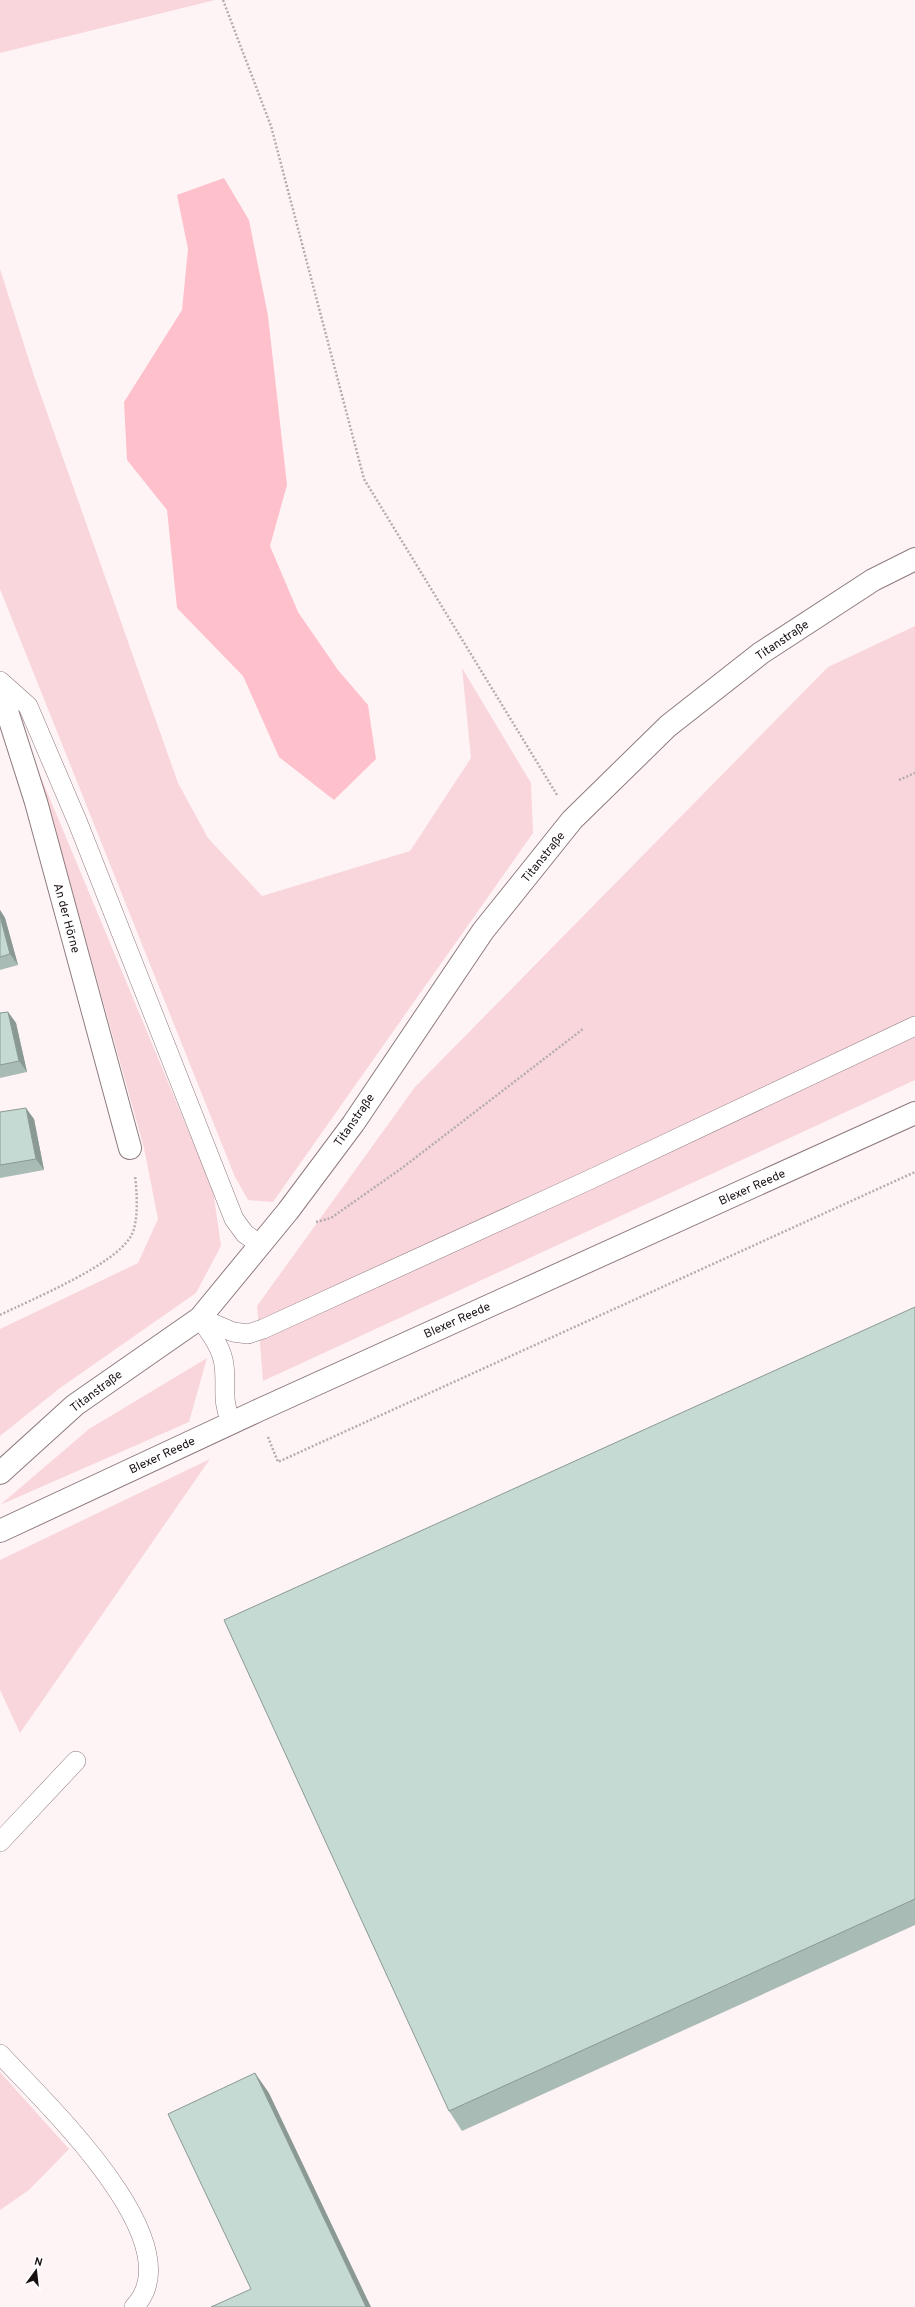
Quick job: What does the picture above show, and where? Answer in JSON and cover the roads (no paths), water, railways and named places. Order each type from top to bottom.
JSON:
[{"type":"street","name":"Titanstraße","points":[[0,1473],[75,1405],[200,1318],[288,1211],[353,1124],[483,931],[572,820],[668,726],[761,653],[873,580],[915,559]]},
{"type":"street","name":"An der Hörne","points":[[0,688],[36,802],[130,1148]]},
{"type":"street","name":"Blexer Reede","points":[[0,1531],[231,1422],[915,1113]]},
{"type":"lane","points":[[0,681],[28,706],[78,823],[234,1219],[245,1234],[260,1245]]},
{"type":"lane","points":[[200,1318],[233,1332],[248,1334],[264,1329],[589,1180],[915,1026]]},
{"type":"lane","points":[[200,1318],[218,1345],[224,1363],[224,1406],[231,1422]]},
{"type":"lane","points":[[0,1842],[76,1761]]},
{"type":"lane","points":[[0,2054],[98,2162],[133,2216],[146,2247],[149,2277],[141,2300],[134,2307]]}]
